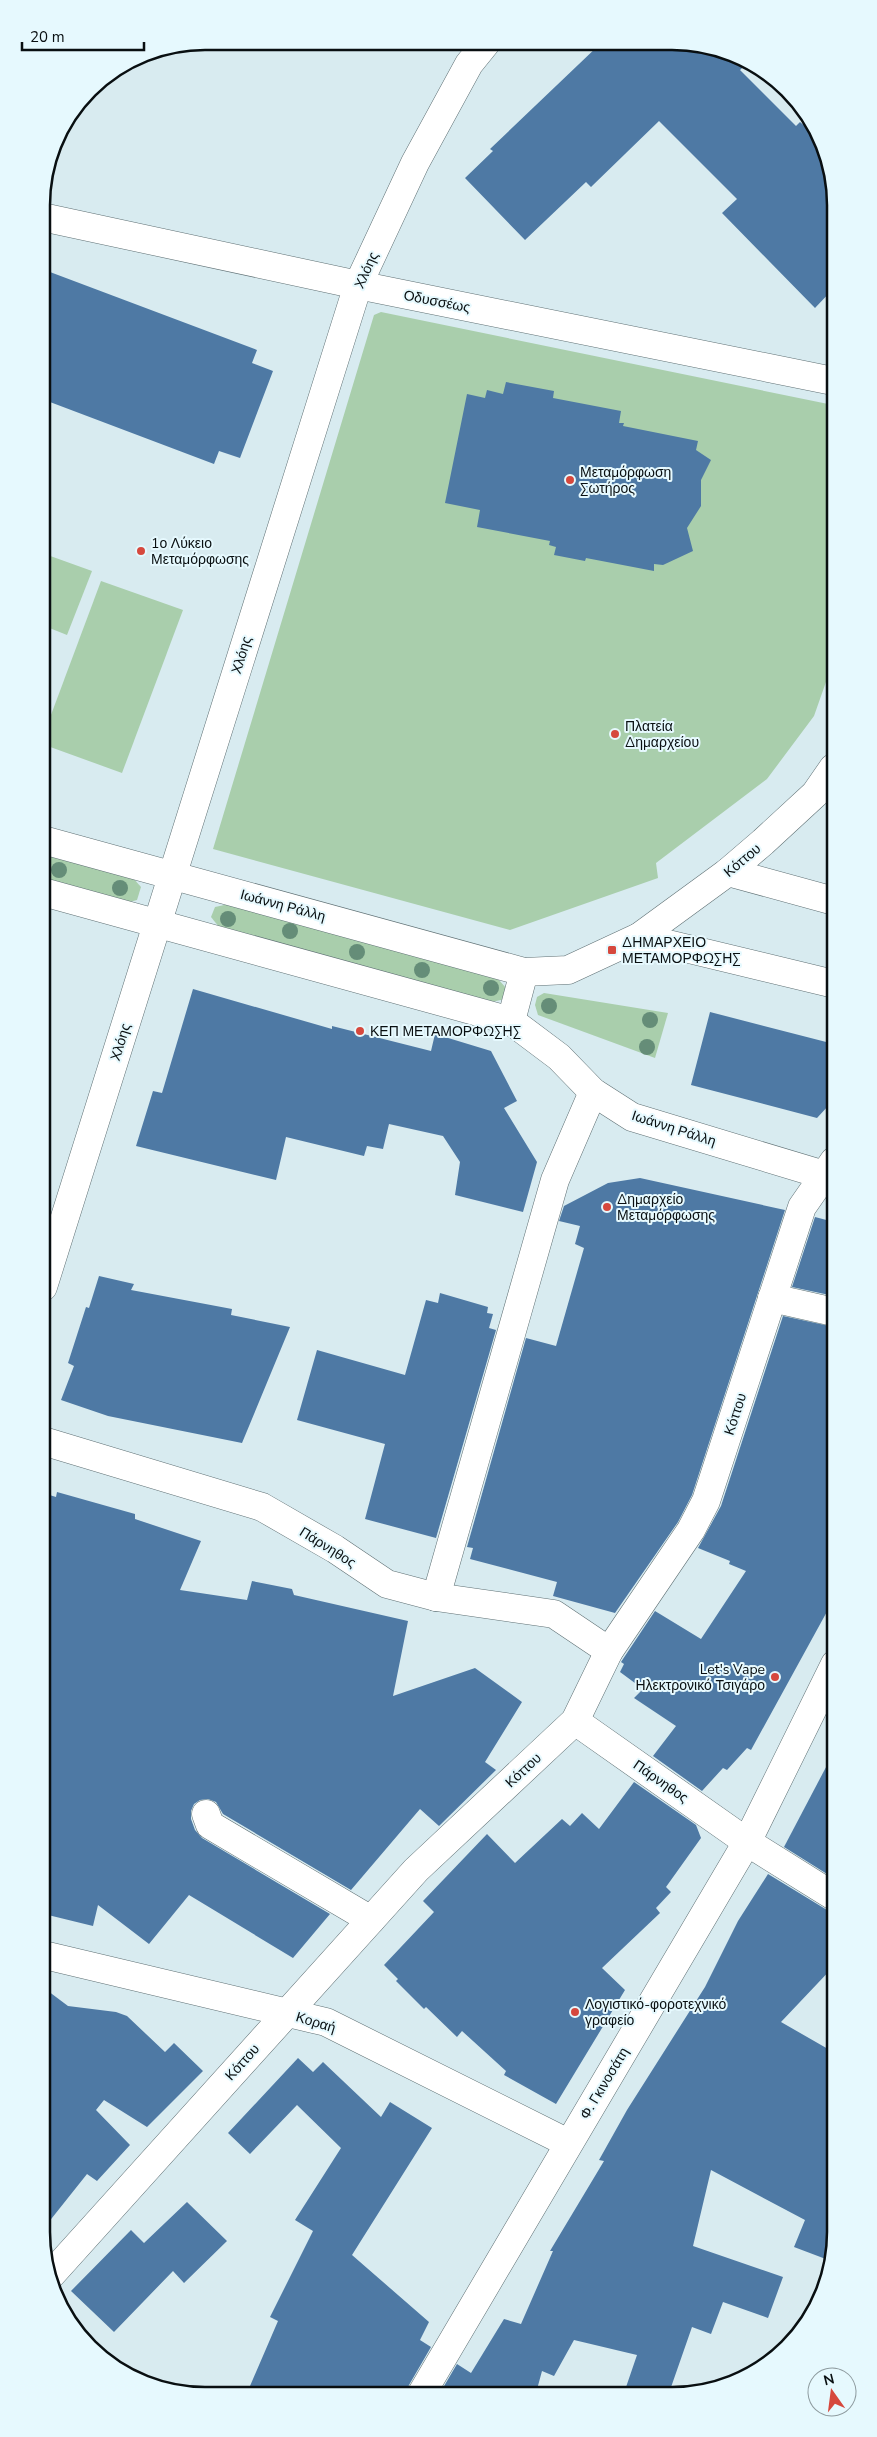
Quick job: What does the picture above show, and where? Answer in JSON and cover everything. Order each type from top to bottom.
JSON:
[{"type":"street","name":"Χλόης","points":[[50,1265],[358,285],[415,163],[469,64],[480,50]]},
{"type":"street","name":"Οδυσσέως","points":[[50,219],[358,285],[827,380]]},
{"type":"street","name":"Κόττου","points":[[639,937],[728,872],[815,794],[827,777]]},
{"type":"street","name":"Ιωάννη Ράλλη","points":[[50,842],[524,972],[568,970],[639,937]]},
{"type":"street","points":[[728,872],[827,899]]},
{"type":"street","name":"Ιωάννη Ράλλη","points":[[50,894],[511,1021],[559,1057],[593,1092],[632,1117],[827,1171]]},
{"type":"street","points":[[639,937],[827,982]]},
{"type":"street","points":[[511,1021],[524,972]]},
{"type":"street","points":[[436,1597],[555,1180],[593,1092]]},
{"type":"street","name":"Κόττου","points":[[55,2270],[416,1870],[574,1721],[609,1651],[692,1530],[706,1501],[802,1207],[827,1177]]},
{"type":"street","points":[[772,1298],[827,1310]]},
{"type":"street","name":"Πάρνηθος","points":[[50,1443],[262,1507],[335,1549],[386,1584],[436,1597],[554,1614],[609,1651]]},
{"type":"street","name":"Φ. Γκινοσάτη","points":[[426,2387],[568,2143],[748,1842],[827,1680]]},
{"type":"street","name":"Πάρνηθος","points":[[574,1721],[748,1842],[827,1891]]},
{"type":"street","points":[[206,1814],[210,1825],[371,1920]]},
{"type":"street","name":"Κοραή","points":[[50,1955],[286,2014],[326,2022],[568,2143]]},
{"type":"green space","points":[[381,312],[827,404],[827,679],[814,716],[767,779],[656,863],[658,878],[510,930],[213,849],[374,315]]},
{"type":"green space","points":[[50,556],[92,571],[67,635],[50,628]]},
{"type":"green space","points":[[101,581],[183,610],[122,773],[50,747],[50,718]]},
{"type":"green space","points":[[50,855],[133,878],[141,887],[137,900],[126,903],[50,881]]},
{"type":"green space","points":[[229,904],[498,979],[507,989],[505,999],[492,1002],[219,927],[211,917],[215,907]]},
{"type":"green space","points":[[544,993],[668,1013],[655,1058],[538,1015],[535,1005],[537,997]]},
{"type":"building","points":[[594,50],[682,50],[722,58],[743,67],[740,70],[796,126],[800,122],[805,127],[819,155],[827,195],[827,295],[815,308],[722,213],[737,199],[659,121],[591,187],[586,182],[525,240],[465,178],[493,151],[490,149]]},
{"type":"building","points":[[50,272],[257,350],[252,363],[273,371],[240,458],[219,451],[214,464],[50,402]]},
{"type":"building","name":"Μεταμόρφωση Σωτήρος","points":[[506,382],[554,391],[553,398],[621,411],[619,423],[624,423],[623,426],[698,441],[696,450],[711,460],[701,480],[701,506],[687,528],[693,551],[663,565],[654,564],[654,571],[586,558],[585,561],[554,555],[556,547],[549,545],[550,541],[477,527],[480,510],[445,503],[467,394],[485,398],[487,390],[503,394]]},
{"type":"building","points":[[193,989],[332,1029],[332,1026],[431,1051],[435,1034],[491,1051],[517,1101],[504,1108],[537,1162],[523,1212],[455,1195],[460,1162],[443,1136],[389,1124],[383,1149],[367,1146],[364,1156],[286,1137],[276,1180],[136,1146],[153,1091],[162,1093]]},
{"type":"building","points":[[710,1012],[827,1042],[827,1107],[817,1118],[691,1085]]},
{"type":"building","points":[[640,1178],[785,1210],[692,1495],[678,1522],[615,1613],[553,1596],[557,1582],[470,1559],[473,1548],[467,1547],[526,1338],[556,1346],[584,1248],[575,1244],[580,1226],[559,1221],[564,1206],[608,1183]]},
{"type":"building","points":[[815,1217],[827,1220],[827,1294],[792,1287]]},
{"type":"building","points":[[99,1276],[134,1284],[131,1290],[232,1309],[231,1315],[290,1327],[242,1443],[108,1416],[61,1400],[74,1366],[68,1363],[86,1307],[89,1308]]},
{"type":"building","points":[[440,1293],[488,1307],[487,1313],[493,1314],[489,1328],[496,1330],[436,1538],[365,1519],[385,1444],[297,1420],[317,1350],[405,1375],[426,1300],[438,1303]]},
{"type":"building","points":[[783,1316],[827,1325],[827,1612],[751,1750],[747,1748],[727,1770],[723,1768],[702,1791],[653,1756],[676,1726],[634,1698],[643,1689],[620,1672],[624,1664],[621,1662],[655,1611],[701,1639],[746,1571],[729,1564],[730,1561],[698,1548],[721,1506]]},
{"type":"building","points":[[57,1492],[135,1514],[135,1519],[201,1541],[180,1590],[247,1600],[252,1581],[292,1589],[294,1595],[408,1621],[393,1696],[475,1668],[522,1702],[485,1762],[496,1770],[439,1826],[420,1809],[351,1890],[223,1814],[216,1802],[208,1799],[200,1800],[194,1804],[191,1811],[191,1819],[195,1830],[202,1838],[330,1914],[293,1958],[189,1895],[149,1944],[98,1905],[93,1926],[50,1915],[50,1495],[56,1497]]},
{"type":"building","points":[[827,1765],[827,1874],[784,1847]]},
{"type":"building","points":[[634,1782],[696,1825],[701,1838],[666,1887],[671,1892],[656,1908],[660,1913],[602,1968],[625,1990],[556,2104],[504,2075],[506,2071],[462,2031],[457,2037],[426,2007],[424,2009],[396,1981],[398,1979],[384,1965],[434,1912],[423,1901],[487,1834],[515,1863],[562,1819],[570,1826],[582,1813],[599,1829]]},
{"type":"building","points":[[768,1874],[827,1910],[827,1973],[781,2022],[827,2048],[827,2242],[825,2259],[794,2247],[805,2220],[711,2170],[693,2246],[783,2277],[768,2318],[723,2302],[711,2334],[692,2327],[671,2387],[626,2387],[637,2355],[574,2340],[554,2376],[542,2371],[538,2387],[444,2387],[457,2364],[471,2373],[504,2319],[521,2324],[553,2251],[550,2251],[604,2161],[599,2160],[627,2110],[705,1987],[738,1921]]},
{"type":"building","points":[[50,1992],[68,2006],[116,2012],[127,2016],[165,2052],[174,2043],[203,2071],[147,2127],[104,2100],[96,2110],[130,2145],[97,2181],[87,2174],[50,2220]]},
{"type":"building","points":[[298,2058],[313,2072],[323,2062],[381,2117],[390,2102],[432,2128],[352,2255],[429,2322],[420,2340],[431,2347],[408,2387],[250,2387],[278,2321],[270,2317],[313,2231],[295,2220],[341,2148],[297,2105],[250,2154],[228,2133]]},
{"type":"building","points":[[187,2202],[227,2241],[184,2283],[173,2271],[114,2332],[71,2291],[131,2230],[144,2243]]},
{"type":"place","name":"Μεταμόρφωση Σωτήρος","points":[[570,480]]},
{"type":"place","name":"1ο Λύκειο Μεταμόρφωσης","points":[[141,551]]},
{"type":"place","name":"Πλατεία Δημαρχείου","points":[[615,734]]},
{"type":"place","name":"ΔΗΜΑΡΧΕΙΟ ΜΕΤΑΜΟΡΦΩΣΗΣ","points":[[612,950]]},
{"type":"place","name":"ΚΕΠ ΜΕΤΑΜΟΡΦΩΣΗΣ","points":[[360,1031]]},
{"type":"place","name":"Δημαρχείο Μεταμόρφωσης","points":[[607,1207]]},
{"type":"place","name":"Let's Vape Ηλεκτρονικό Τσιγάρο","points":[[775,1677]]},
{"type":"place","name":"Λογιστικό-φοροτεχνικό γραφείο","points":[[575,2012]]}]
